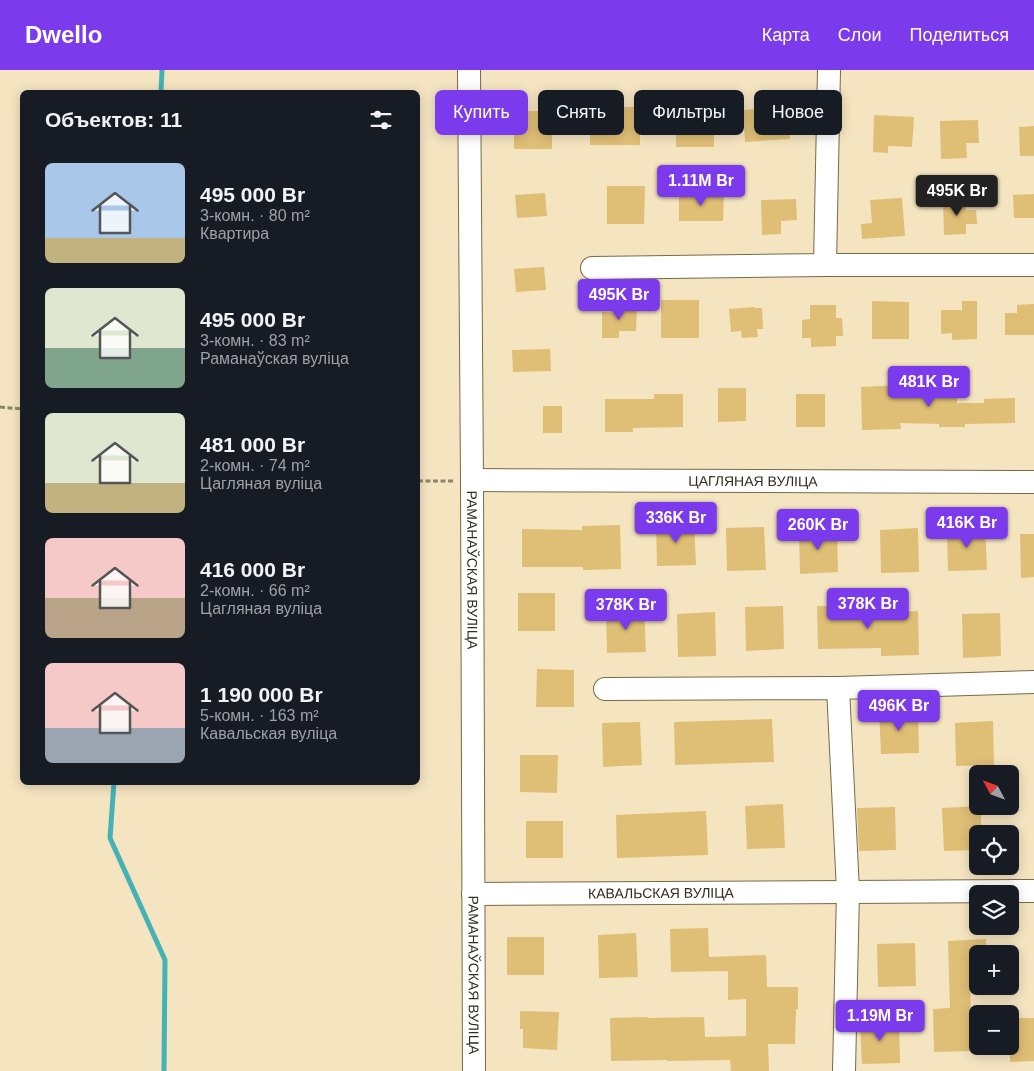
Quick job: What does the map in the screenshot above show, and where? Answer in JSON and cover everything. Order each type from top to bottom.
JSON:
[{"type":"street","name":"РАМАНАЎСКАЯ ВУЛІЦА","points":[[470,70],[474,1071]]},
{"type":"street","points":[[825,265],[829,70]]},
{"type":"street","points":[[592,268],[1034,265]]},
{"type":"street","name":"ЦАГЛЯНАЯ ВУЛІЦА","points":[[472,480],[1034,482]]},
{"type":"street","points":[[605,689],[838,688],[1034,682]]},
{"type":"street","points":[[838,688],[848,891],[844,1071]]},
{"type":"street","name":"КАВАЛЬСКАЯ ВУЛІЦА","points":[[473,894],[1034,890]]},
{"type":"path","points":[[0,407],[20,409]]},
{"type":"path","points":[[420,482],[472,480]]},
{"type":"building","points":[[624,107],[634,107],[634,135],[640,135],[640,145],[590,145],[590,135],[624,135]]},
{"type":"building","points":[[754,109],[754,135],[790,135],[790,139],[745,142],[744,110]]},
{"type":"building","points":[[528,111],[538,111],[538,135],[552,135],[552,149],[514,149],[514,135],[528,135]]},
{"type":"building","points":[[874,115],[914,117],[912,147],[888,146],[888,153],[873,152]]},
{"type":"building","points":[[978,120],[979,143],[966,143],[967,158],[941,159],[940,121]]},
{"type":"building","points":[[1034,126],[1034,156],[1020,156],[1019,127]]},
{"type":"building","points":[[676,135],[714,135],[714,147],[676,147]]},
{"type":"building","points":[[607,186],[645,186],[644,224],[607,224]]},
{"type":"building","points":[[545,193],[547,216],[517,218],[515,195]]},
{"type":"building","points":[[679,194],[724,194],[723,221],[679,221]]},
{"type":"building","points":[[1034,194],[1034,218],[1014,218],[1013,195]]},
{"type":"building","points":[[902,198],[905,236],[862,239],[861,224],[872,223],[870,200]]},
{"type":"building","points":[[796,199],[797,220],[781,221],[781,234],[762,235],[761,200]]},
{"type":"building","points":[[943,200],[966,200],[966,210],[976,210],[977,224],[966,224],[966,234],[944,235]]},
{"type":"building","points":[[544,267],[546,290],[516,292],[514,269]]},
{"type":"building","points":[[661,300],[699,300],[699,338],[661,338]]},
{"type":"building","points":[[872,301],[909,302],[909,339],[872,339]]},
{"type":"building","points":[[962,301],[977,301],[977,339],[952,340],[952,333],[941,334],[941,310],[962,310]]},
{"type":"building","points":[[1034,304],[1034,335],[1005,335],[1005,313],[1017,313],[1017,305]]},
{"type":"building","points":[[617,305],[637,305],[636,331],[619,331],[619,338],[602,338],[602,312],[617,313]]},
{"type":"building","points":[[810,305],[836,305],[836,318],[842,318],[843,336],[836,336],[836,346],[811,347],[811,338],[802,338],[802,320],[810,319]]},
{"type":"building","points":[[762,308],[763,329],[757,329],[758,337],[742,338],[741,331],[731,332],[729,309]]},
{"type":"building","points":[[550,349],[551,371],[513,372],[512,350]]},
{"type":"building","points":[[899,385],[899,388],[957,388],[957,403],[984,403],[984,399],[1015,398],[1015,423],[965,424],[965,427],[939,427],[939,424],[900,423],[901,429],[862,430],[861,387]]},
{"type":"building","points":[[718,388],[746,388],[746,421],[718,422]]},
{"type":"building","points":[[654,394],[683,394],[683,427],[633,428],[633,432],[605,432],[605,399],[654,399]]},
{"type":"building","points":[[796,394],[825,394],[825,427],[796,427]]},
{"type":"building","points":[[543,406],[562,406],[562,433],[543,433]]},
{"type":"building","points":[[694,521],[696,565],[657,566],[656,522]]},
{"type":"building","points":[[620,525],[621,569],[583,570],[583,567],[522,567],[522,529],[582,530],[582,526]]},
{"type":"building","points":[[985,526],[987,570],[948,571],[947,528]]},
{"type":"building","points":[[764,527],[766,570],[727,571],[726,528]]},
{"type":"building","points":[[918,528],[919,572],[881,573],[880,530]]},
{"type":"building","points":[[837,529],[838,572],[800,574],[799,530]]},
{"type":"building","points":[[1020,534],[1034,534],[1034,577],[1021,578]]},
{"type":"building","points":[[518,593],[555,593],[555,631],[518,631]]},
{"type":"building","points":[[855,605],[856,613],[918,611],[919,655],[881,656],[881,648],[818,649],[817,606]]},
{"type":"building","points":[[783,606],[784,649],[746,651],[745,607]]},
{"type":"building","points":[[644,608],[646,652],[607,653],[606,609]]},
{"type":"building","points":[[715,612],[716,656],[678,657],[677,614]]},
{"type":"building","points":[[1000,613],[1001,656],[963,658],[962,614]]},
{"type":"building","points":[[537,669],[574,670],[574,707],[536,707]]},
{"type":"building","points":[[918,710],[919,753],[881,754],[879,711]]},
{"type":"building","points":[[772,719],[774,762],[675,765],[674,722]]},
{"type":"building","points":[[993,721],[994,765],[956,766],[955,723]]},
{"type":"building","points":[[640,722],[642,765],[603,767],[602,723]]},
{"type":"building","points":[[520,755],[558,755],[557,793],[520,792]]},
{"type":"building","points":[[783,804],[785,848],[747,849],[745,806]]},
{"type":"building","points":[[895,807],[896,850],[859,851],[857,808]]},
{"type":"building","points":[[969,807],[969,815],[981,815],[981,825],[969,825],[969,850],[944,851],[942,808]]},
{"type":"building","points":[[706,811],[708,855],[617,858],[616,815]]},
{"type":"building","points":[[526,821],[563,821],[563,858],[526,858]]},
{"type":"building","points":[[708,928],[709,957],[766,955],[767,987],[798,987],[795,1044],[768,1044],[769,1071],[731,1071],[730,1060],[611,1061],[610,1018],[704,1017],[705,1037],[746,1036],[746,999],[728,1000],[728,971],[671,972],[670,929]]},
{"type":"building","points":[[636,933],[638,977],[599,978],[598,935]]},
{"type":"building","points":[[507,937],[544,937],[544,975],[507,975]]},
{"type":"building","points":[[986,939],[986,945],[969,945],[971,1005],[969,1005],[969,1051],[934,1052],[933,1009],[950,1008],[948,941]]},
{"type":"building","points":[[915,943],[916,986],[878,987],[877,944]]},
{"type":"building","points":[[520,1011],[559,1012],[557,1050],[523,1048],[523,1029],[520,1029]]},
{"type":"building","points":[[1019,1018],[1034,1018],[1034,1061],[1010,1062],[1010,1055],[1019,1055]]},
{"type":"building","points":[[899,1020],[900,1063],[862,1064],[860,1021]]},
{"type":"waterway","points":[[161,90],[162,70]]},
{"type":"waterway","points":[[114,785],[110,838],[165,960],[164,1071]]}]
